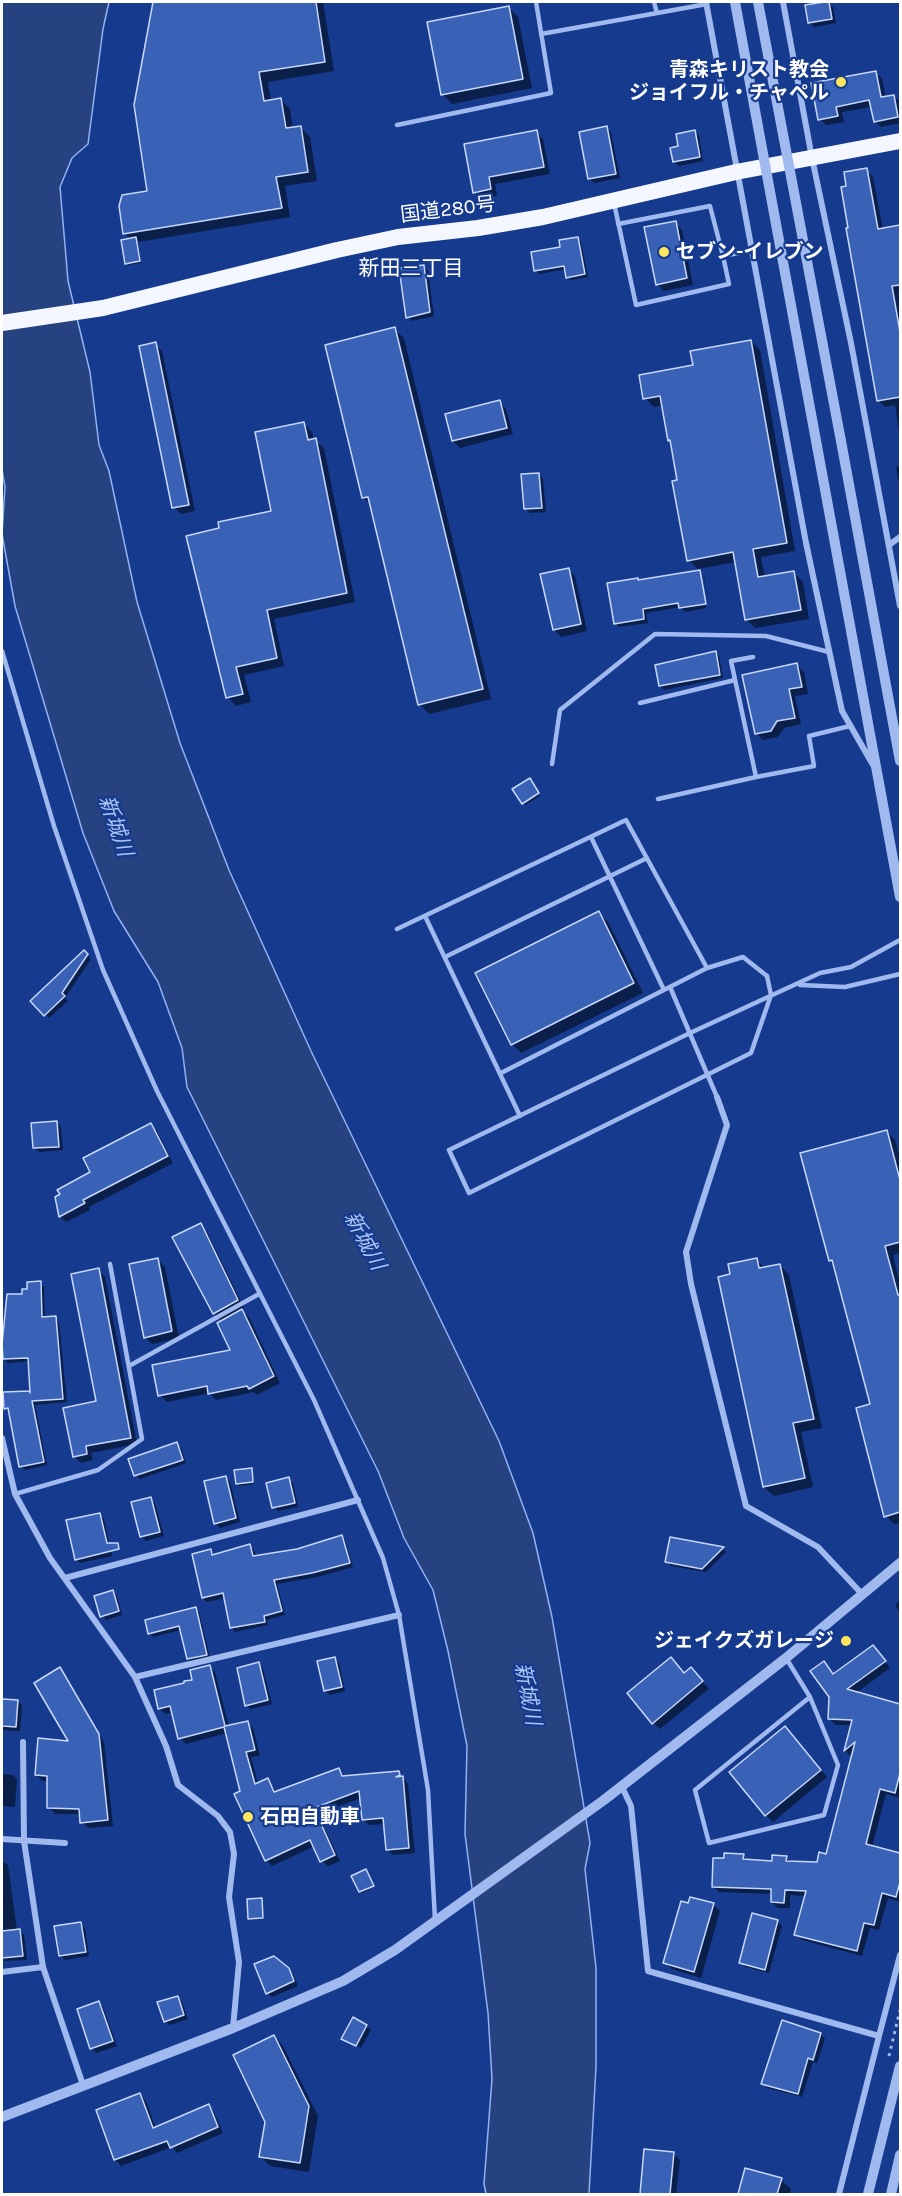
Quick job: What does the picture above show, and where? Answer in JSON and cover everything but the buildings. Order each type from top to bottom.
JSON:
[{"type":"highway","name":"国道280号","points":[[2,323],[103,308],[368,243],[543,217],[736,172],[900,141]]},
{"type":"street","points":[[735,2],[900,897]]},
{"type":"street","points":[[758,2],[900,761]]},
{"type":"street","points":[[783,2],[812,158],[851,343],[900,606]]},
{"type":"street","points":[[707,3],[736,172],[753,250],[806,543],[829,652],[842,711],[876,771]]},
{"type":"street","points":[[889,545],[900,537]]},
{"type":"street","points":[[717,1097],[727,1125],[686,1252],[691,1284],[746,1506],[818,1547],[862,1594]]},
{"type":"street","points":[[2,1438],[15,1494],[50,1558],[135,1677],[166,1746],[178,1785],[218,1816],[230,1832],[234,1854],[229,1897],[239,1962],[233,2028]]},
{"type":"street","points":[[65,1578],[358,1500]]},
{"type":"street","points":[[2,2117],[233,2028],[343,1981],[395,1950],[604,1800],[786,1658],[900,1563]]},
{"type":"street","points":[[135,1677],[399,1615]]},
{"type":"street","points":[[23,1742],[24,1841],[43,1967],[83,2085]]},
{"type":"street","points":[[621,1786],[631,1806],[648,1971],[879,2036]]},
{"type":"street","points":[[2,1839],[64,1843]]},
{"type":"street","points":[[839,2194],[900,1955]]},
{"type":"street","points":[[2,1972],[43,1967]]},
{"type":"street","points":[[868,2194],[900,2066]]},
{"type":"street","points":[[891,2194],[900,2155]]},
{"type":"lane","points":[[396,126],[551,93],[536,2]]},
{"type":"lane","points":[[654,2],[657,13]]},
{"type":"lane","points":[[541,34],[707,3]]},
{"type":"lane","points":[[613,201],[618,224],[636,305],[729,284],[710,206],[618,224]]},
{"type":"lane","points":[[723,256],[753,250]]},
{"type":"lane","points":[[552,764],[560,710],[655,634],[766,636],[829,652]]},
{"type":"lane","points":[[2,651],[54,826],[103,970],[157,1091],[314,1400],[383,1558],[399,1615],[428,1790],[439,1918]]},
{"type":"lane","points":[[753,657],[731,661],[756,777]]},
{"type":"lane","points":[[640,703],[735,680]]},
{"type":"lane","points":[[658,799],[814,766],[809,736],[850,726]]},
{"type":"lane","points":[[397,929],[626,820],[707,968]]},
{"type":"lane","points":[[591,837],[664,990]]},
{"type":"lane","points":[[445,957],[647,858]]},
{"type":"lane","points":[[425,916],[520,1116]]},
{"type":"lane","points":[[501,1073],[707,968],[743,957],[767,976],[771,995],[751,1053],[469,1193],[448,1150],[771,995],[820,973],[851,967],[900,940]]},
{"type":"lane","points":[[797,985],[845,987],[900,974]]},
{"type":"lane","points":[[670,987],[717,1097]]},
{"type":"lane","points":[[15,1494],[98,1470],[142,1438],[110,1264]]},
{"type":"lane","points":[[129,1366],[259,1294]]},
{"type":"lane","points":[[786,1658],[810,1697],[838,1765],[824,1815],[709,1843],[695,1790],[810,1697]]},
{"type":"water","name":"新城川","points":[[2,2],[109,2],[103,29],[88,144],[72,158],[60,187],[68,281],[90,372],[99,445],[109,471],[137,602],[180,743],[229,870],[311,1051],[499,1441],[533,1533],[552,1617],[590,1843],[585,1869],[596,1968],[596,2067],[589,2194],[486,2194],[484,2184],[492,2079],[488,2013],[465,1834],[467,1746],[433,1590],[404,1538],[378,1471],[187,1087],[182,1048],[158,982],[114,911],[83,833],[15,606],[2,534],[5,487],[2,470]]},
{"type":"place","name":"青森キリスト教会 ジョイフル・チャペル","points":[[841,82]]},
{"type":"place","name":"セブン-イレブン","points":[[664,252]]},
{"type":"place","name":"ジェイクズガレージ","points":[[846,1641]]},
{"type":"place","name":"石田自動車","points":[[248,1817]]},
{"type":"district","name":"新田三丁目","points":[[411,269]]}]
